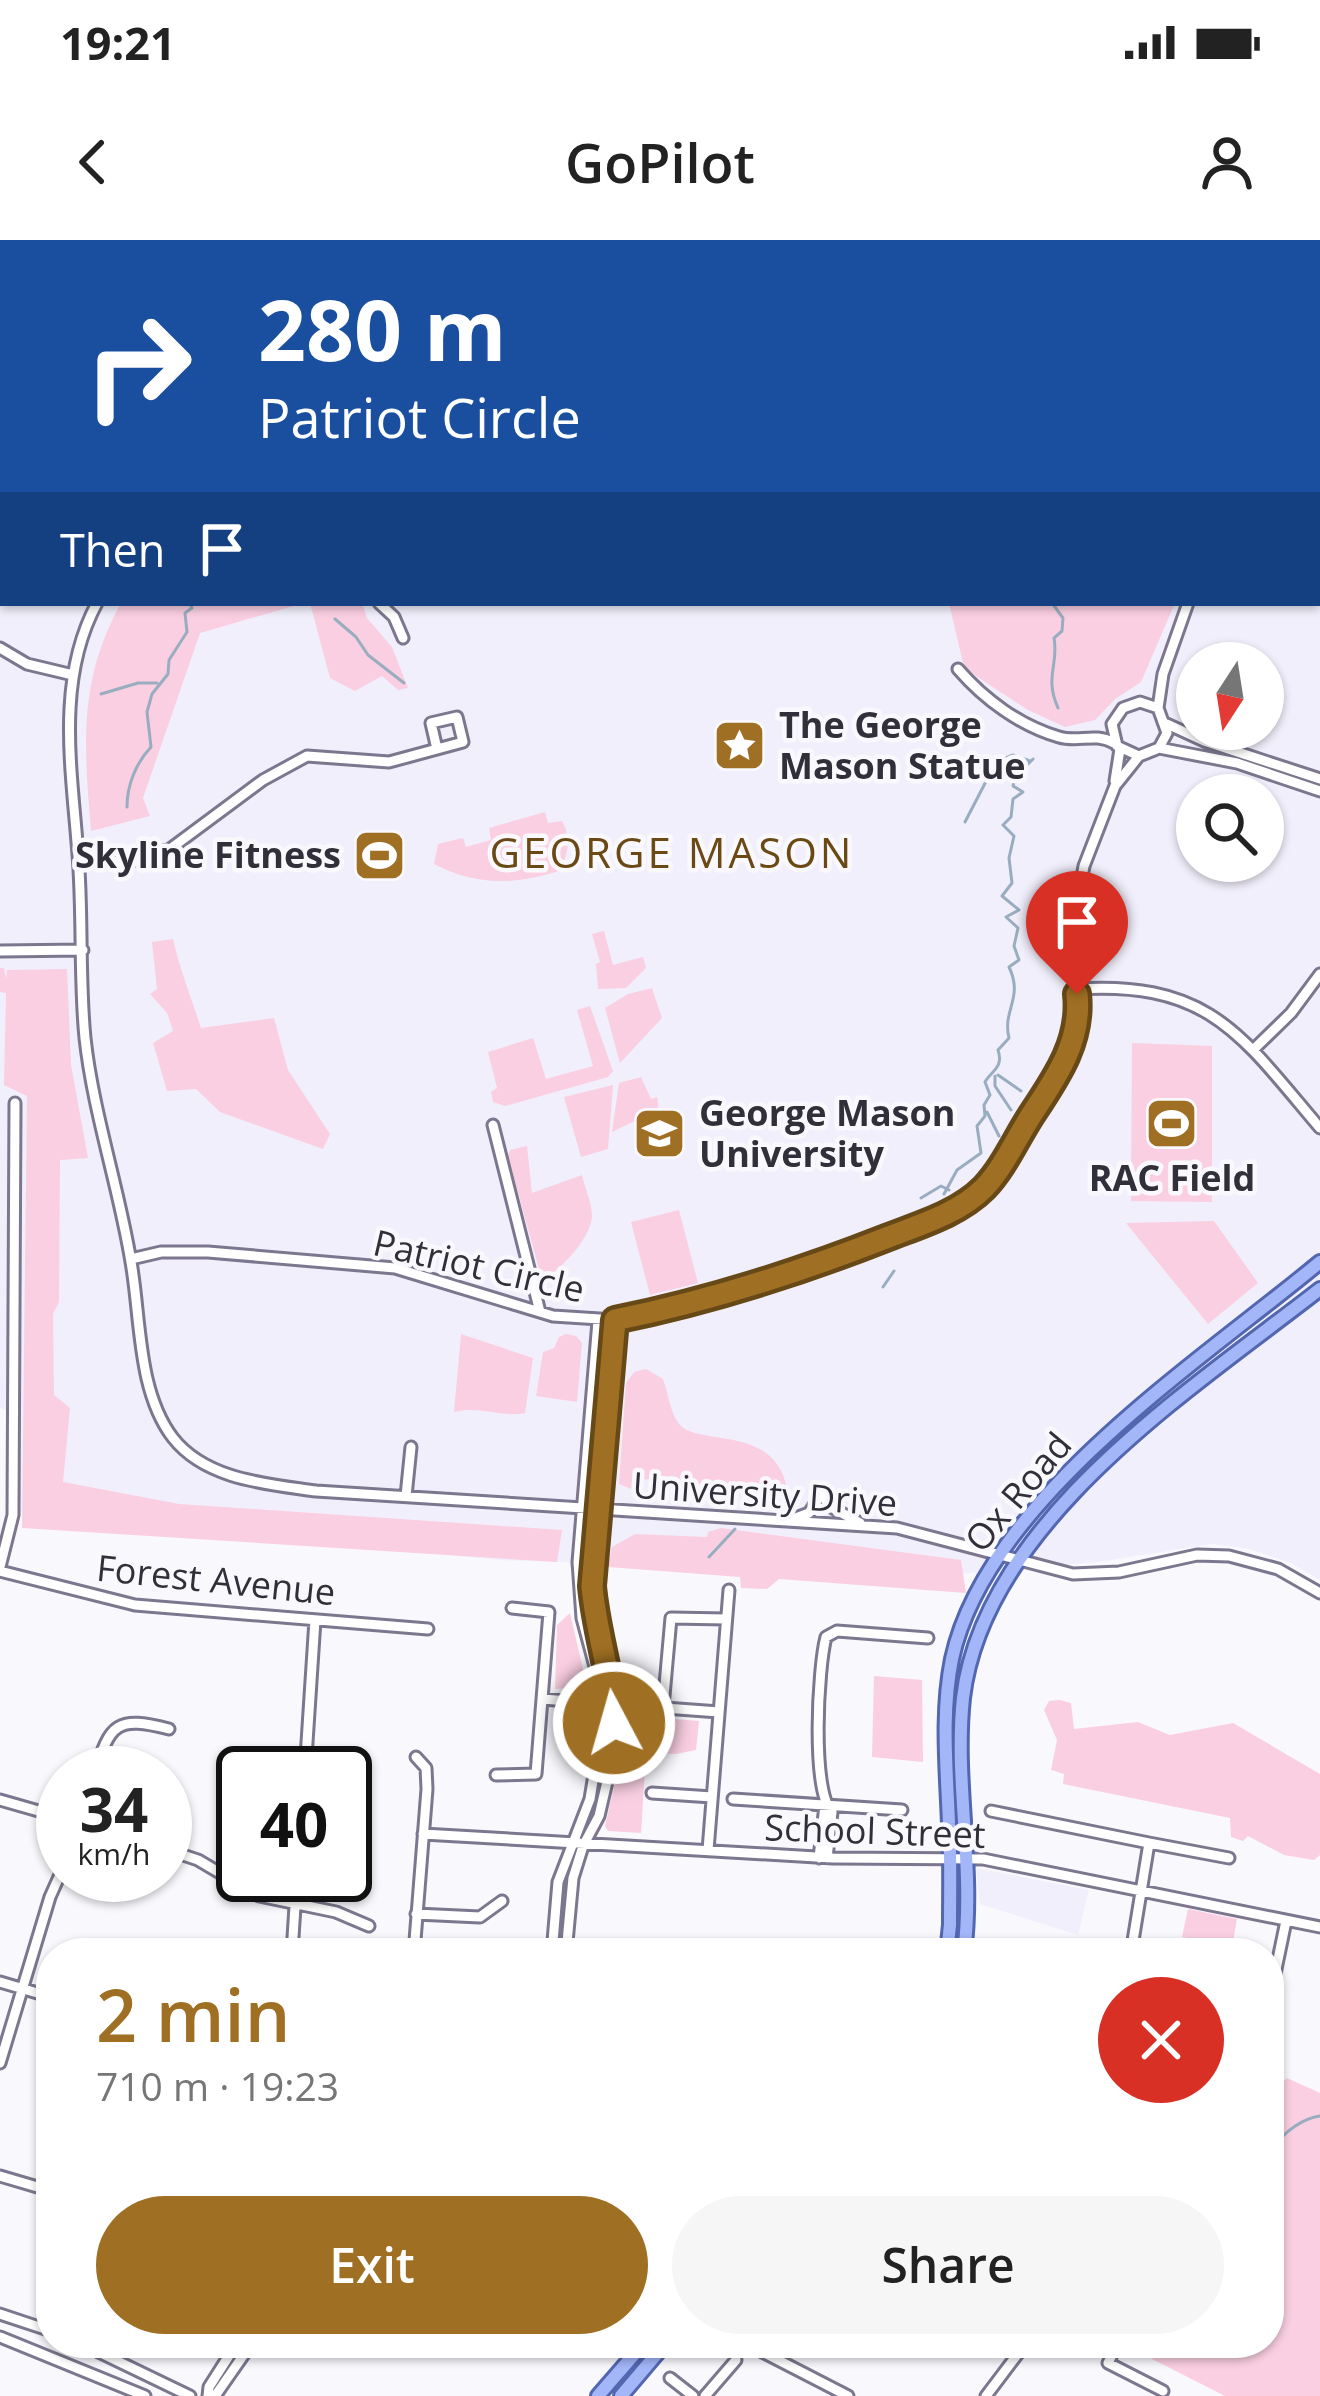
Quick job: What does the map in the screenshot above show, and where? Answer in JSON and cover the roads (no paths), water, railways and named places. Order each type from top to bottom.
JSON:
[{"type":"main road","name":"Ox Road","points":[[947,1938],[945,1744],[950,1676],[963,1625],[999,1558],[1082,1457],[1320,1262]]},
{"type":"main road","name":"Ox Road","points":[[966,1938],[970,1912],[962,1718],[965,1683],[986,1621],[1018,1562],[1101,1464],[1320,1288]]},
{"type":"main road","points":[[598,2396],[631,2358]]},
{"type":"main road","points":[[621,2396],[653,2358]]},
{"type":"street","points":[[96,606],[73,676],[70,765],[87,1051],[131,1259]]},
{"type":"street","points":[[382,606],[404,638]]},
{"type":"street","points":[[1187,606],[1163,674],[1158,708],[1167,724],[1320,779]]},
{"type":"street","points":[[0,648],[27,664],[73,676]]},
{"type":"street","points":[[958,669],[1000,709],[1061,738],[1090,736],[1139,756]]},
{"type":"street","points":[[1090,736],[1112,724],[1123,708],[1140,702],[1163,674]]},
{"type":"street","points":[[1140,702],[1158,708]]},
{"type":"street","points":[[1112,724],[1118,746],[1115,786]]},
{"type":"street","points":[[1167,724],[1159,748],[1237,763],[1320,791]]},
{"type":"street","name":"Patriot Circle","points":[[131,1259],[161,1252],[208,1252],[395,1268],[540,1312],[598,1321],[768,1283],[920,1225],[983,1188],[1063,1066],[1077,1021],[1075,948],[1084,866],[1115,786],[1139,756],[1159,748]]},
{"type":"street","points":[[79,862],[132,861],[180,844],[263,780],[307,756],[389,763],[437,749]]},
{"type":"street","points":[[0,951],[83,950]]},
{"type":"street","points":[[1253,1050],[1291,1013],[1320,974]]},
{"type":"street","points":[[1077,989],[1139,989],[1172,995],[1216,1015],[1320,1128]]},
{"type":"street","points":[[0,1569],[14,1515],[14,1103]]},
{"type":"street","points":[[493,1125],[540,1312]]},
{"type":"street","name":"University Drive","points":[[131,1259],[150,1386],[161,1418],[175,1441],[196,1457],[243,1479],[316,1491],[866,1526],[918,1533],[999,1558],[1086,1575],[1119,1573],[1196,1555],[1229,1556],[1278,1569],[1320,1593]]},
{"type":"street","points":[[567,1938],[573,1878],[599,1816],[613,1756],[593,1600],[596,1508],[615,1320]]},
{"type":"street","points":[[553,1938],[558,1882],[597,1773],[607,1702],[578,1594],[598,1321]]},
{"type":"street","points":[[406,1496],[411,1447]]},
{"type":"street","points":[[0,1491],[14,1492]]},
{"type":"street","points":[[788,1521],[809,1513],[822,1493],[829,1506],[866,1526]]},
{"type":"street","name":"Forest Avenue","points":[[0,1569],[135,1605],[428,1629]]},
{"type":"street","points":[[708,1850],[729,1589]]},
{"type":"street","points":[[496,1774],[536,1774],[548,1612],[512,1608]]},
{"type":"street","points":[[663,1707],[671,1618],[726,1619]]},
{"type":"street","points":[[306,1746],[315,1620]]},
{"type":"street","points":[[823,1858],[832,1812],[824,1805],[820,1777],[826,1637],[837,1631],[928,1638]]},
{"type":"street","points":[[542,1700],[719,1712]]},
{"type":"street","points":[[103,1746],[115,1727],[131,1721],[169,1729]]},
{"type":"street","points":[[415,1938],[426,1768],[416,1757]]},
{"type":"street","points":[[652,1793],[712,1798]]},
{"type":"street","points":[[733,1799],[902,1810]]},
{"type":"street","points":[[0,1800],[36,1811]]},
{"type":"street","points":[[992,1810],[1229,1858]]},
{"type":"street","name":"School Street","points":[[423,1834],[823,1858],[967,1858],[1320,1927]]},
{"type":"street","points":[[1133,1938],[1149,1843]]},
{"type":"street","points":[[192,1860],[250,1893],[336,1912],[369,1926]]},
{"type":"street","points":[[416,1914],[480,1917],[502,1900]]},
{"type":"street","points":[[38,1938],[49,1902]]},
{"type":"street","points":[[293,1938],[295,1902]]},
{"type":"street","points":[[1282,1938],[1286,1921]]},
{"type":"street","points":[[0,2063],[36,1944]]},
{"type":"street","points":[[0,1982],[36,1992]]},
{"type":"street","points":[[0,2176],[36,2187]]},
{"type":"street","points":[[0,2314],[36,2326]]},
{"type":"street","points":[[0,2338],[36,2352]]},
{"type":"street","points":[[111,2358],[190,2396]]},
{"type":"street","points":[[212,2396],[209,2386],[227,2358]]},
{"type":"street","points":[[212,2396],[241,2358]]},
{"type":"street","points":[[769,2358],[815,2386],[848,2396]]},
{"type":"street","points":[[986,2396],[1015,2358]]},
{"type":"street","points":[[1110,2358],[1108,2363],[1163,2391]]},
{"type":"street","points":[[55,2359],[145,2396]]},
{"type":"street","points":[[705,2396],[736,2360]]},
{"type":"street","points":[[670,2378],[693,2396]]},
{"type":"waterway","points":[[127,807],[133,775],[151,747],[147,712],[152,694],[168,674],[169,660],[187,632],[185,613],[191,606]]},
{"type":"waterway","points":[[1054,606],[1063,618],[1062,631],[1054,638],[1052,688],[1058,708]]},
{"type":"waterway","points":[[335,619],[368,655],[404,683]]},
{"type":"waterway","points":[[101,694],[138,683],[157,683]]},
{"type":"waterway","points":[[965,822],[996,762],[1013,755],[1030,761]]},
{"type":"waterway","points":[[944,1194],[957,1170],[981,1153],[977,1126],[990,1095],[985,1082],[998,1065],[998,1050],[1009,1038],[1014,996],[1009,967],[1019,960],[1014,946],[1018,928],[1006,917],[1019,910],[1002,896],[1012,883],[1009,858],[1014,836],[1003,825],[1011,817],[1013,799],[1023,792],[1013,786],[1018,767],[1033,759]]},
{"type":"waterway","points":[[998,1075],[1021,1091]]},
{"type":"waterway","points":[[995,1076],[995,1086],[1011,1110]]},
{"type":"waterway","points":[[987,1112],[999,1136]]},
{"type":"waterway","points":[[921,1198],[941,1186],[949,1190]]},
{"type":"waterway","points":[[883,1287],[894,1271]]},
{"type":"waterway","points":[[709,1557],[735,1529]]},
{"type":"waterway","points":[[1284,2136],[1305,2120],[1320,2116]]},
{"type":"place","name":"The George Mason Statue","points":[[740,746]]},
{"type":"place","name":"Skyline Fitness","points":[[380,855]]},
{"type":"place","name":"RAC Field","points":[[1172,1123]]},
{"type":"place","name":"George Mason University","points":[[660,1134]]},
{"type":"district","name":"GEORGE MASON","points":[[672,853]]}]
